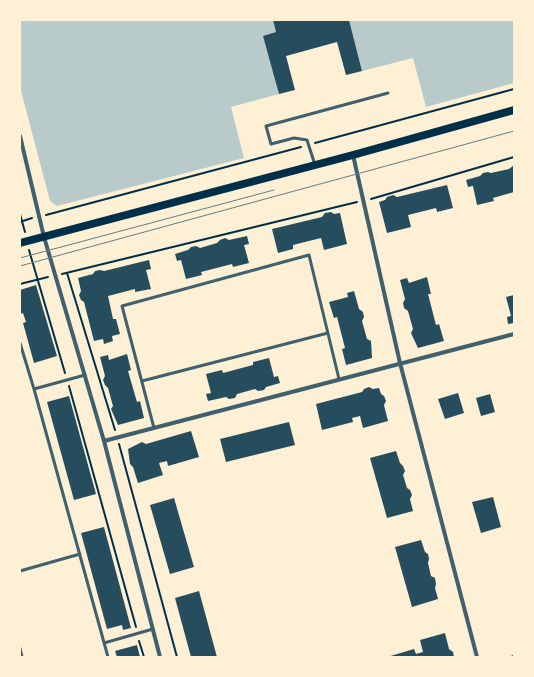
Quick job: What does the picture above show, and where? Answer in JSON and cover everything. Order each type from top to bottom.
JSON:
[{"type":"main road","points":[[24,242],[352,155],[514,110]]},
{"type":"street","points":[[20,136],[44,237],[104,441],[160,657]]},
{"type":"street","points":[[352,155],[400,363],[477,657]]},
{"type":"street","points":[[104,441],[339,378],[514,334]]},
{"type":"lane","points":[[314,165],[310,145],[307,140],[294,138],[271,144],[266,126],[388,93]]},
{"type":"lane","points":[[154,428],[122,306],[309,255],[339,378]]},
{"type":"lane","points":[[142,381],[328,333]]},
{"type":"lane","points":[[20,343],[108,657]]},
{"type":"lane","points":[[34,389],[85,375]]},
{"type":"lane","points":[[20,571],[80,554]]},
{"type":"lane","points":[[104,642],[153,629]]},
{"type":"lane","points":[[20,648],[22,657]]},
{"type":"path","points":[[21,221],[310,145],[514,89]]},
{"type":"path","points":[[20,284],[363,201],[514,157]]},
{"type":"path","points":[[20,214],[24,242],[67,380],[144,657]]},
{"type":"path","points":[[67,272],[117,437],[177,657]]},
{"type":"shaded area","points":[[20,20],[273,20],[276,32],[264,36],[279,94],[231,107],[244,158],[57,206],[50,201],[20,87]]},
{"type":"shaded area","points":[[349,20],[514,20],[514,83],[426,107],[413,58],[362,71]]},
{"type":"building","points":[[273,20],[349,20],[362,71],[346,75],[337,42],[286,56],[295,90],[279,94],[263,36],[276,32]]},
{"type":"building","points":[[514,165],[514,192],[493,198],[494,201],[477,205],[473,186],[468,187],[466,180],[480,176],[483,173],[491,173],[509,169]]},
{"type":"building","points":[[447,185],[453,208],[437,212],[436,208],[408,215],[411,227],[387,233],[379,202],[393,195],[397,197]]},
{"type":"building","points":[[331,212],[334,214],[340,213],[347,244],[324,250],[321,238],[293,245],[293,249],[278,253],[272,229],[322,217],[325,213]]},
{"type":"building","points":[[247,236],[249,244],[244,245],[249,263],[233,267],[232,264],[201,272],[202,275],[186,279],[181,260],[177,261],[175,254],[188,250],[191,247],[196,246],[200,248],[217,243],[225,238],[229,240]]},
{"type":"building","points":[[149,260],[151,269],[146,270],[151,289],[135,292],[135,289],[108,296],[113,319],[116,319],[120,334],[112,336],[113,341],[104,344],[103,339],[94,341],[84,302],[81,300],[79,295],[81,291],[78,278],[93,274],[95,271],[104,271]]},
{"type":"building","points":[[427,277],[431,294],[428,294],[436,325],[439,324],[444,341],[418,348],[411,333],[413,329],[408,311],[404,308],[403,303],[405,299],[400,280],[407,278],[409,283]]},
{"type":"building","points":[[36,285],[57,356],[34,363],[23,323],[26,322],[23,313],[20,314],[20,290]]},
{"type":"building","points":[[354,291],[359,309],[363,312],[364,317],[362,321],[367,339],[371,341],[372,358],[346,365],[342,349],[345,348],[337,317],[334,318],[329,302],[348,297],[347,293]]},
{"type":"building","points":[[514,295],[514,323],[508,324],[507,317],[511,316],[506,297]]},
{"type":"building","points":[[127,354],[131,370],[128,371],[137,402],[140,401],[144,418],[118,425],[111,409],[113,406],[108,388],[103,380],[105,376],[100,357],[108,355],[109,360]]},
{"type":"building","points":[[269,358],[274,377],[278,376],[280,383],[266,387],[264,390],[258,391],[255,389],[237,394],[235,398],[229,399],[226,397],[208,401],[206,394],[211,393],[206,374],[222,370],[223,373],[253,365],[253,362]]},
{"type":"building","points":[[369,387],[373,389],[379,388],[381,394],[384,396],[386,401],[384,405],[388,421],[363,428],[360,416],[352,418],[353,422],[322,430],[316,404],[362,392],[364,389]]},
{"type":"building","points":[[458,393],[464,413],[445,419],[438,399]]},
{"type":"building","points":[[490,394],[495,412],[481,416],[476,398]]},
{"type":"building","points":[[69,396],[96,494],[74,500],[47,402]]},
{"type":"building","points":[[289,422],[295,445],[226,462],[220,439]]},
{"type":"building","points":[[191,431],[199,457],[168,466],[167,461],[159,463],[163,475],[138,483],[133,467],[130,464],[128,449],[142,442],[146,444]]},
{"type":"building","points":[[396,451],[400,463],[405,471],[403,475],[407,488],[410,490],[412,495],[410,499],[413,511],[387,518],[370,458]]},
{"type":"building","points":[[493,497],[501,527],[481,533],[472,502]]},
{"type":"building","points":[[174,498],[194,567],[170,574],[150,505]]},
{"type":"building","points":[[104,527],[131,628],[123,630],[122,625],[107,629],[81,533]]},
{"type":"building","points":[[421,540],[425,552],[428,554],[428,563],[431,576],[435,578],[435,588],[438,599],[412,607],[395,547]]},
{"type":"building","points":[[199,591],[217,657],[191,657],[175,598]]},
{"type":"building","points":[[445,633],[449,649],[453,652],[454,657],[387,657],[414,649],[416,654],[423,652],[420,640]]},
{"type":"building","points":[[137,645],[140,657],[117,657],[115,651]]},
{"type":"tram line","points":[[20,266],[514,131]]},
{"type":"tram line","points":[[20,258],[274,190]]}]
